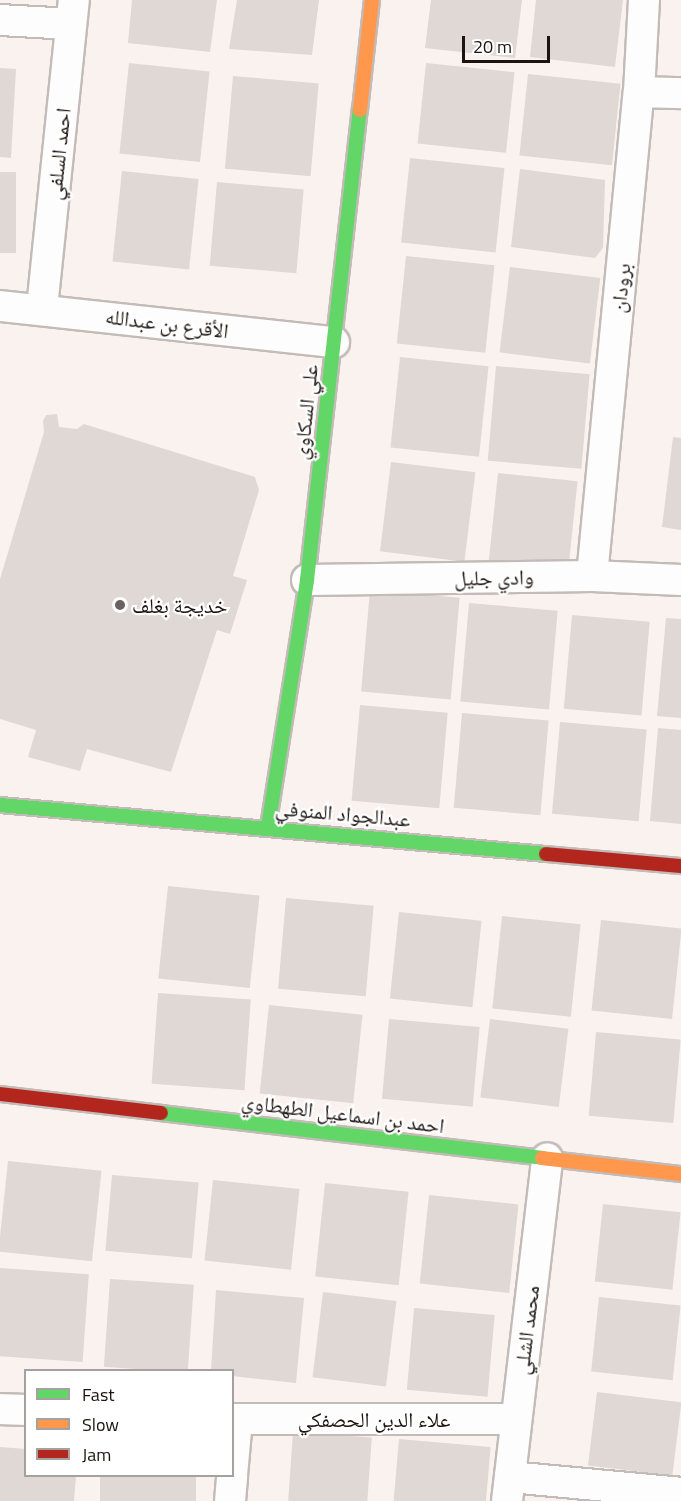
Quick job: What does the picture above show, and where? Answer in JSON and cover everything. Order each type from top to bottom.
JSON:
[{"type":"street","name":"علي السكاوي","points":[[268,827],[307,580],[372,0]]},
{"type":"street","name":"برودان","points":[[592,576],[639,92],[644,0]]},
{"type":"street","points":[[0,20],[73,12]]},
{"type":"street","name":"احمد السلفي","points":[[42,308],[73,12]]},
{"type":"street","points":[[639,92],[681,93]]},
{"type":"street","name":"الأقرع بن عبدالله","points":[[0,306],[42,308],[334,342]]},
{"type":"street","name":"وادي جليل","points":[[307,580],[592,576],[681,580]]},
{"type":"street","name":"عبدالجواد المنوفي","points":[[0,805],[268,827],[681,866]]},
{"type":"street","name":"احمد بن اسماعيل الطهطاوي","points":[[0,1094],[681,1174]]},
{"type":"street","name":"محمد الشلي","points":[[508,1489],[547,1158]]},
{"type":"street","points":[[0,1409],[24,1410]]},
{"type":"street","points":[[234,1438],[235,1419]]},
{"type":"street","name":"علاء الدين الحصفكي","points":[[235,1419],[515,1419]]},
{"type":"street","points":[[230,1501],[232,1477]]},
{"type":"street","points":[[508,1489],[681,1493]]},
{"type":"building","points":[[132,0],[217,0],[210,52],[128,43]]},
{"type":"building","points":[[237,0],[319,0],[312,55],[229,49]]},
{"type":"building","points":[[431,0],[522,0],[515,58],[425,48]]},
{"type":"building","points":[[536,0],[623,0],[615,67],[530,57]]},
{"type":"building","points":[[129,63],[210,71],[200,162],[119,154]]},
{"type":"building","points":[[426,63],[515,72],[506,153],[418,144]]},
{"type":"building","points":[[0,68],[16,69],[11,158],[0,157]]},
{"type":"building","points":[[528,74],[620,84],[612,165],[519,156]]},
{"type":"building","points":[[233,76],[319,83],[311,176],[225,169]]},
{"type":"building","points":[[410,158],[504,168],[496,252],[401,243]]},
{"type":"building","points":[[520,169],[605,180],[603,248],[595,258],[511,247]]},
{"type":"building","points":[[122,171],[199,179],[189,270],[112,262]]},
{"type":"building","points":[[0,172],[16,172],[16,253],[0,253]]},
{"type":"building","points":[[217,182],[304,190],[296,273],[210,266]]},
{"type":"building","points":[[406,256],[495,265],[485,353],[397,344]]},
{"type":"building","points":[[510,267],[600,278],[590,363],[500,352]]},
{"type":"building","points":[[400,357],[489,366],[479,457],[390,448]]},
{"type":"building","points":[[496,366],[590,374],[581,469],[488,461]]},
{"type":"building","name":"خديجة بغلف","points":[[57,414],[59,427],[77,429],[84,424],[255,477],[259,490],[233,576],[247,580],[230,634],[217,630],[171,772],[87,749],[80,771],[28,757],[36,730],[0,719],[0,579],[44,432],[43,421],[46,415]]},
{"type":"building","points":[[673,437],[681,438],[681,530],[662,527]]},
{"type":"building","points":[[391,462],[475,472],[464,562],[380,551]]},
{"type":"building","points":[[498,473],[578,481],[568,569],[489,561]]},
{"type":"building","points":[[370,590],[460,598],[451,699],[361,692]]},
{"type":"building","points":[[469,603],[558,611],[549,709],[460,702]]},
{"type":"building","points":[[572,615],[650,622],[642,715],[564,709]]},
{"type":"building","points":[[666,618],[681,619],[681,718],[657,716]]},
{"type":"building","points":[[360,705],[448,713],[439,808],[352,801]]},
{"type":"building","points":[[462,713],[549,721],[540,815],[454,808]]},
{"type":"building","points":[[560,722],[647,730],[639,821],[552,814]]},
{"type":"building","points":[[658,728],[681,730],[681,824],[650,821]]},
{"type":"building","points":[[168,886],[259,896],[250,988],[158,978]]},
{"type":"building","points":[[286,898],[374,906],[366,996],[278,989]]},
{"type":"building","points":[[399,912],[482,921],[472,1007],[390,999]]},
{"type":"building","points":[[502,916],[581,924],[571,1017],[492,1008]]},
{"type":"building","points":[[601,920],[681,928],[672,1019],[591,1011]]},
{"type":"building","points":[[158,993],[251,999],[244,1090],[152,1084]]},
{"type":"building","points":[[269,1005],[362,1015],[353,1103],[260,1094]]},
{"type":"building","points":[[389,1019],[480,1027],[473,1107],[382,1099]]},
{"type":"building","points":[[490,1019],[568,1029],[559,1107],[480,1097]]},
{"type":"building","points":[[596,1032],[681,1039],[673,1123],[589,1116]]},
{"type":"building","points":[[8,1161],[101,1171],[92,1261],[0,1252]]},
{"type":"building","points":[[112,1175],[199,1183],[192,1258],[105,1251]]},
{"type":"building","points":[[213,1180],[300,1189],[291,1270],[205,1261]]},
{"type":"building","points":[[325,1183],[409,1192],[399,1285],[315,1276]]},
{"type":"building","points":[[429,1195],[519,1204],[509,1293],[420,1284]]},
{"type":"building","points":[[603,1204],[681,1212],[672,1290],[595,1282]]},
{"type":"building","points":[[0,1268],[89,1274],[83,1362],[0,1356]]},
{"type":"building","points":[[110,1279],[194,1285],[188,1369],[104,1367]]},
{"type":"building","points":[[216,1290],[304,1298],[296,1383],[234,1376],[234,1369],[211,1369]]},
{"type":"building","points":[[323,1292],[396,1301],[386,1386],[313,1377]]},
{"type":"building","points":[[599,1297],[681,1306],[673,1380],[591,1372]]},
{"type":"building","points":[[414,1308],[495,1315],[488,1397],[407,1390]]},
{"type":"building","points":[[597,1392],[681,1402],[672,1476],[588,1465]]},
{"type":"building","points":[[293,1432],[372,1438],[367,1501],[288,1501]]},
{"type":"building","points":[[399,1439],[491,1447],[486,1501],[394,1501]]},
{"type":"building","points":[[0,1447],[24,1449],[24,1477],[76,1477],[74,1501],[0,1501]]},
{"type":"building","points":[[100,1477],[196,1477],[196,1501],[100,1501]]},
{"type":"traffic: fast","points":[[268,827],[307,580],[360,110]]},
{"type":"traffic: fast","points":[[0,805],[546,854]]},
{"type":"traffic: fast","points":[[161,1113],[542,1158]]},
{"type":"traffic: slow","points":[[360,110],[372,0]]},
{"type":"traffic: slow","points":[[542,1158],[681,1174]]},
{"type":"traffic: jam","points":[[546,854],[681,866]]},
{"type":"traffic: jam","points":[[0,1094],[161,1113]]},
{"type":"place","name":"خديجة بغلف","points":[[120,605]]}]
